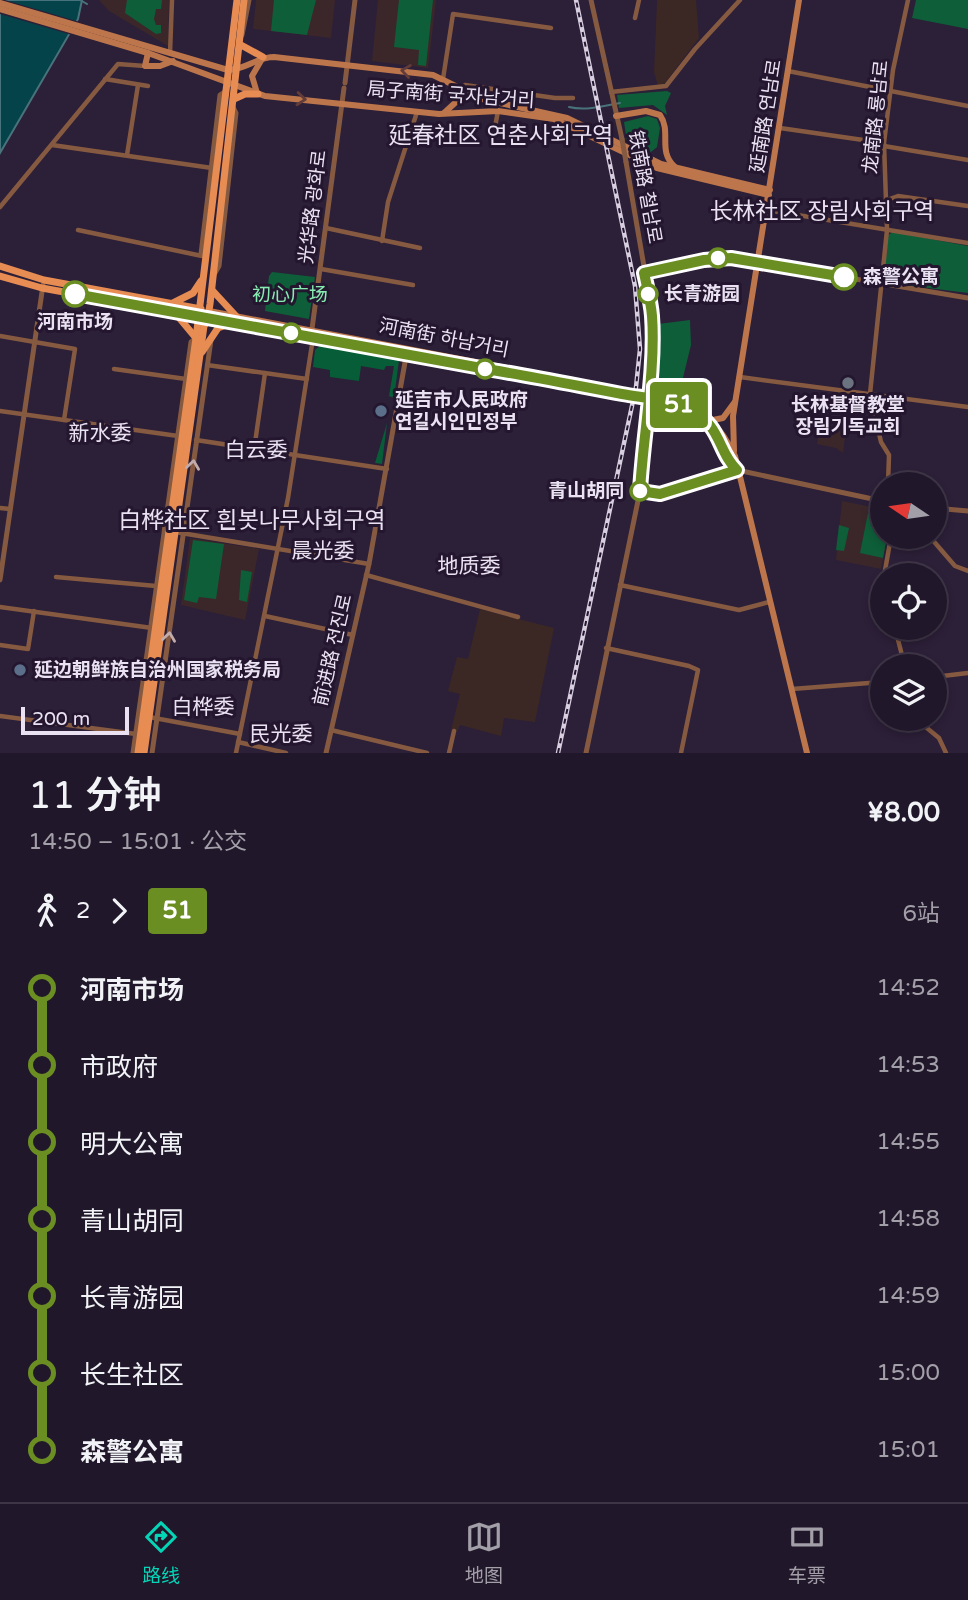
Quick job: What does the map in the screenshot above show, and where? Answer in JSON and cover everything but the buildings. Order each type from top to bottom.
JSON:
[{"type":"main road","points":[[136,753],[153,628],[212,290],[229,113],[233,103],[232,81],[228,70],[237,0]]},
{"type":"main road","points":[[144,753],[153,718],[179,532],[196,338],[226,91],[237,70],[246,0]]},
{"type":"main road","name":"延南路 연남로","points":[[735,456],[732,428],[735,402],[799,0]]},
{"type":"main road","points":[[0,3],[86,31]]},
{"type":"main road","points":[[0,9],[228,70],[237,70],[263,57]]},
{"type":"main road","name":"局子南街 국자남거리","points":[[86,31],[232,81],[258,94],[442,114],[499,107],[567,118],[639,154],[676,168],[770,192]]},
{"type":"main road","points":[[241,42],[263,57]]},
{"type":"main road","points":[[148,53],[145,66],[160,66],[173,61]]},
{"type":"main road","points":[[233,103],[245,94],[258,94],[252,76],[263,57]]},
{"type":"main road","name":"局子南街 국자남거리","points":[[263,57],[433,75],[499,107],[554,119],[657,169],[770,192]]},
{"type":"main road","points":[[442,114],[451,109],[457,100],[446,81]]},
{"type":"main road","points":[[615,113],[657,113],[664,122],[666,157],[676,168]]},
{"type":"main road","points":[[639,154],[656,154],[664,145]]},
{"type":"main road","name":"河南街 하남거리","points":[[0,266],[43,284],[173,303],[199,313]]},
{"type":"main road","points":[[173,303],[193,293],[204,274]]},
{"type":"main road","name":"河南街 하남거리","points":[[0,276],[165,310],[199,313],[313,337],[467,362],[672,403],[695,412],[712,424]]},
{"type":"main road","points":[[200,355],[220,325],[234,320],[212,290]]},
{"type":"main road","points":[[165,310],[181,318],[196,338]]},
{"type":"main road","name":"河南街 하남거리","points":[[234,320],[312,329],[407,351]]},
{"type":"main road","points":[[712,424],[723,418],[735,402]]},
{"type":"main road","points":[[712,424],[735,456],[807,753]]},
{"type":"main road","points":[[712,424],[730,463],[737,470]]},
{"type":"street","points":[[170,53],[172,0]]},
{"type":"street","name":"光华路 광화로","points":[[312,329],[355,0]]},
{"type":"street","name":"铁南路 철남로","points":[[586,753],[640,491],[652,324],[622,139],[591,0]]},
{"type":"street","points":[[635,18],[639,0]]},
{"type":"street","points":[[611,93],[666,86],[695,48],[740,0]]},
{"type":"street","name":"龙南路 룡남로","points":[[888,472],[889,455],[881,442],[870,394],[887,230],[884,145],[908,0]]},
{"type":"street","points":[[446,81],[453,14],[551,28]]},
{"type":"street","points":[[0,207],[121,62],[145,66]]},
{"type":"street","points":[[788,71],[968,106]]},
{"type":"street","points":[[105,79],[148,86]]},
{"type":"street","points":[[127,155],[138,85]]},
{"type":"street","points":[[464,85],[573,97]]},
{"type":"street","points":[[206,257],[201,254],[220,95],[226,91]]},
{"type":"street","points":[[495,127],[502,91]]},
{"type":"street","points":[[382,240],[388,202],[417,111]]},
{"type":"street","points":[[780,128],[968,160]]},
{"type":"street","points":[[52,145],[212,168]]},
{"type":"street","points":[[884,201],[898,196],[968,206]]},
{"type":"street","points":[[766,210],[968,243]]},
{"type":"street","points":[[326,228],[420,248]]},
{"type":"street","points":[[78,230],[206,257]]},
{"type":"street","points":[[644,273],[720,258],[758,262],[968,298]]},
{"type":"street","points":[[321,270],[413,285]]},
{"type":"street","points":[[0,580],[43,284]]},
{"type":"street","points":[[0,336],[75,349],[64,420]]},
{"type":"street","points":[[0,607],[153,628],[156,586],[186,438],[207,365],[211,337]]},
{"type":"street","points":[[236,753],[295,456],[313,337]]},
{"type":"street","points":[[186,438],[186,379],[191,342],[196,338]]},
{"type":"street","name":"前进路 전진로","points":[[326,753],[369,564],[407,351]]},
{"type":"street","points":[[207,365],[307,379]]},
{"type":"street","points":[[114,369],[186,379]]},
{"type":"street","points":[[254,450],[265,373]]},
{"type":"street","points":[[740,377],[968,407]]},
{"type":"street","points":[[0,411],[387,469]]},
{"type":"street","points":[[640,491],[660,494],[737,470],[870,498]]},
{"type":"street","points":[[0,508],[10,509]]},
{"type":"street","points":[[947,509],[968,511]]},
{"type":"street","points":[[179,532],[369,564]]},
{"type":"street","points":[[941,550],[955,566],[968,571]]},
{"type":"street","points":[[366,575],[518,617]]},
{"type":"street","points":[[56,577],[156,586]]},
{"type":"street","points":[[620,585],[739,610],[769,602]]},
{"type":"street","points":[[0,645],[29,649],[34,611]]},
{"type":"street","points":[[265,616],[353,635]]},
{"type":"street","points":[[606,648],[698,670],[681,753]]},
{"type":"street","points":[[947,675],[968,673]]},
{"type":"street","points":[[792,689],[870,683]]},
{"type":"street","points":[[136,753],[135,734],[142,708]]},
{"type":"street","points":[[0,716],[135,734]]},
{"type":"street","points":[[152,753],[153,718],[240,734]]},
{"type":"street","points":[[331,730],[427,753]]},
{"type":"street","points":[[449,753],[454,731]]},
{"type":"street","points":[[931,731],[939,738],[946,753]]},
{"type":"street","points":[[238,742],[286,753]]},
{"type":"shaded area","points":[[0,0],[82,0],[78,19],[0,153]]},
{"type":"shaded area","points":[[99,0],[169,0],[168,46],[109,11]]},
{"type":"shaded area","points":[[256,0],[335,0],[331,38],[253,29]]},
{"type":"shaded area","points":[[378,0],[436,0],[428,68],[372,61]]},
{"type":"shaded area","points":[[657,0],[696,0],[699,38],[665,83],[658,86],[654,72]]},
{"type":"shaded area","points":[[820,426],[846,429],[843,453],[836,448],[817,444]]},
{"type":"shaded area","points":[[842,501],[870,507],[870,550],[885,550],[882,563],[870,563],[870,567],[836,560]]},
{"type":"shaded area","points":[[190,538],[259,549],[245,620],[181,605]]},
{"type":"shaded area","points":[[480,609],[554,628],[535,722],[504,718],[501,736],[460,725],[457,732],[451,730],[460,694],[448,691],[457,657],[468,659]]},
{"type":"green space","points":[[127,0],[162,0],[161,9],[156,9],[154,19],[156,25],[161,25],[161,33],[156,34],[125,13]]},
{"type":"green space","points":[[274,0],[316,0],[307,35],[271,31]]},
{"type":"green space","points":[[399,0],[433,0],[426,66],[418,65],[419,50],[394,47]]},
{"type":"green space","points":[[916,0],[968,0],[968,29],[912,18]]},
{"type":"green space","points":[[667,91],[671,93],[665,106],[667,115],[653,105],[619,108],[617,95]]},
{"type":"green space","points":[[648,116],[657,119],[660,128],[657,147],[651,152],[627,141],[624,122]]},
{"type":"green space","points":[[893,232],[968,246],[968,293],[889,283],[884,277],[888,235]]},
{"type":"green space","name":"初心广场","points":[[272,272],[315,277],[309,319],[265,311],[269,276]]},
{"type":"green space","name":"长青游园","points":[[690,320],[691,345],[680,390],[653,383],[658,324]]},
{"type":"green space","points":[[320,346],[399,360],[394,398],[389,396],[394,366],[386,366],[384,370],[361,366],[359,381],[330,377],[330,370],[313,367],[315,350]]},
{"type":"green space","points":[[387,423],[382,464],[375,463]]},
{"type":"green space","points":[[870,513],[870,550],[885,550],[883,558],[860,553]]},
{"type":"green space","points":[[839,525],[849,528],[844,551],[836,550]]},
{"type":"green space","points":[[193,540],[224,544],[216,599],[199,597],[197,603],[184,600]]},
{"type":"green space","points":[[241,570],[252,572],[247,602],[239,600]]},
{"type":"pier","points":[[0,0],[80,22],[72,35],[0,14]]},
{"type":"waterway","points":[[80,0],[87,4]]},
{"type":"waterway","points":[[569,107],[588,108],[620,103]]},
{"type":"railway","points":[[558,753],[636,387],[640,349],[635,286],[576,0]]},
{"type":"bus line","name":"51","points":[[75,294],[517,374],[620,393],[646,398],[672,403],[679,405],[707,421],[724,446],[730,463],[737,470],[660,494],[640,491],[644,429],[646,406],[648,389],[652,335],[652,313],[644,273],[704,260],[731,258],[844,277]]},
{"type":"place","name":"森警公寓","points":[[844,277]]},
{"type":"place","name":"河南市场","points":[[75,294]]},
{"type":"place","name":"长青游园","points":[[648,294]]},
{"type":"place","name":"长林基督教堂 장림기독교회","points":[[848,383]]},
{"type":"place","name":"延吉市人民政府 연길시인민정부","points":[[381,411]]},
{"type":"place","name":"青山胡同","points":[[640,491]]},
{"type":"place","name":"延边朝鲜族自治州国家税务局","points":[[20,670]]},
{"type":"district","name":"延春社区 연춘사회구역","points":[[501,136]]},
{"type":"district","name":"长林社区 장림사회구역","points":[[822,212]]},
{"type":"district","name":"新水委","points":[[100,433]]},
{"type":"district","name":"白云委","points":[[256,450]]},
{"type":"district","name":"白桦社区 흰봇나무사회구역","points":[[252,521]]},
{"type":"district","name":"晨光委","points":[[323,551]]},
{"type":"district","name":"地质委","points":[[469,566]]},
{"type":"district","name":"白桦委","points":[[203,707]]},
{"type":"district","name":"民光委","points":[[281,734]]}]
